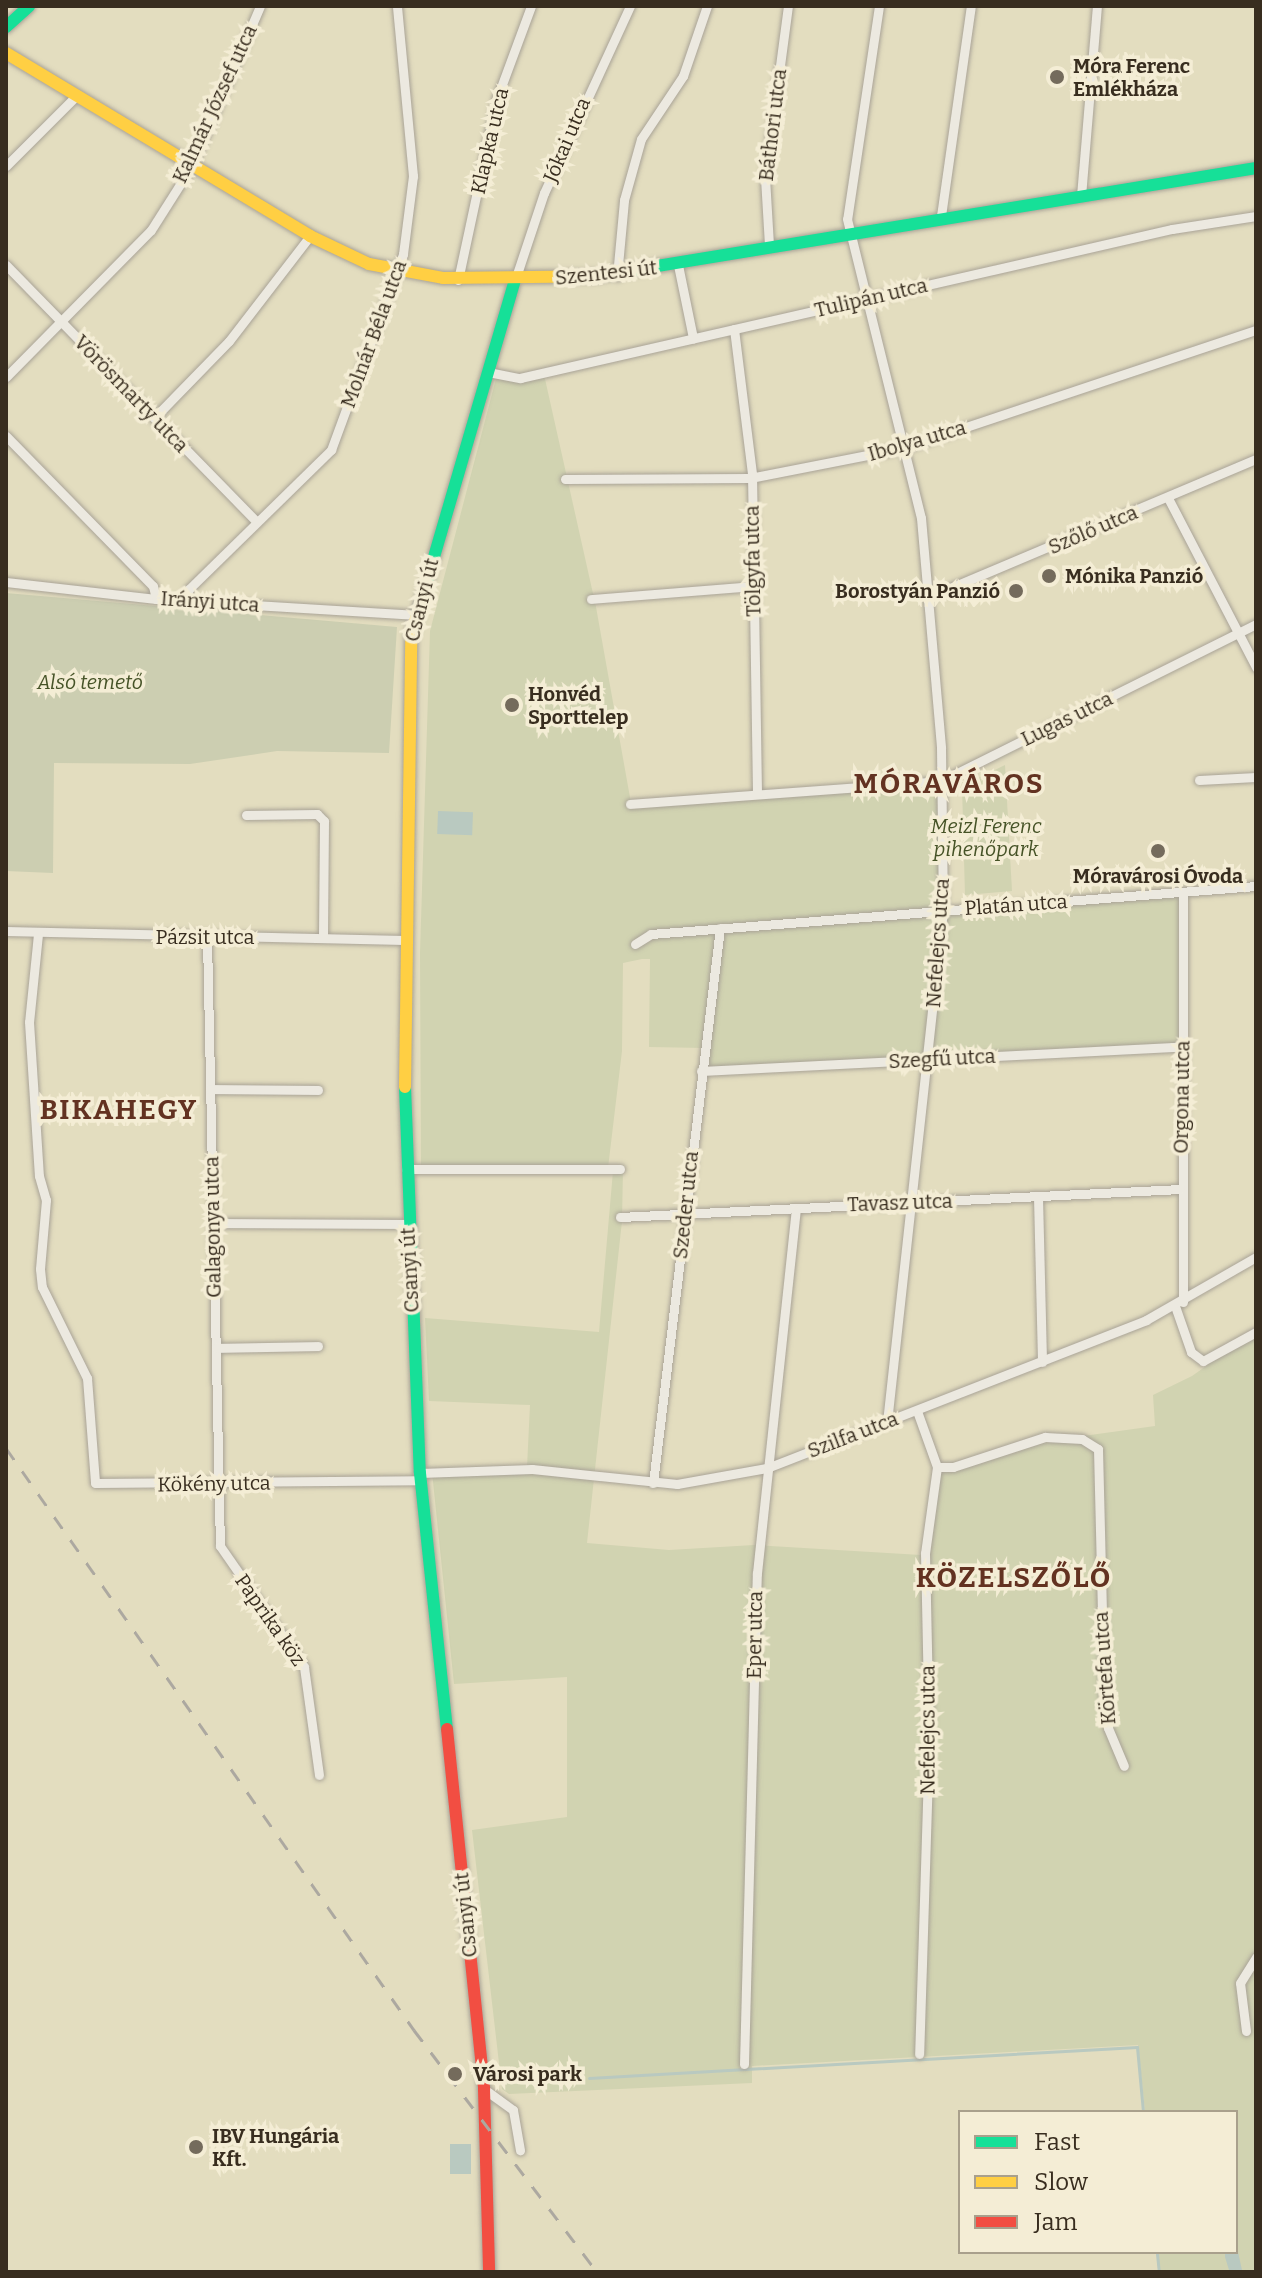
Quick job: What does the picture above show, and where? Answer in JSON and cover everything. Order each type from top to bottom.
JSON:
[{"type":"street","points":[[6,27],[29,6]]},
{"type":"street","name":"Kalmár József utca","points":[[6,377],[151,230],[191,167],[260,6]]},
{"type":"street","name":"Molnár Béla utca","points":[[184,601],[256,521],[331,450],[403,254],[413,176],[397,6]]},
{"type":"street","name":"Klapka utca","points":[[458,280],[497,98],[531,6]]},
{"type":"street","name":"Jókai utca","points":[[515,280],[544,193],[630,6]]},
{"type":"street","points":[[617,276],[624,200],[641,139],[683,76],[707,6]]},
{"type":"street","name":"Báthori utca","points":[[769,245],[765,178],[788,6]]},
{"type":"street","points":[[849,231],[879,6]]},
{"type":"street","points":[[941,216],[971,6]]},
{"type":"street","points":[[1081,196],[1097,6]]},
{"type":"street","name":"Szentesi út","points":[[6,53],[310,236],[396,272],[458,280],[617,276],[849,231],[1256,168]]},
{"type":"street","points":[[6,166],[76,96]]},
{"type":"street","name":"Tulipán utca","points":[[488,372],[528,376],[1172,229],[1256,216]]},
{"type":"street","name":"Nefelejcs utca","points":[[849,231],[921,518],[941,781],[943,910],[887,1422]]},
{"type":"street","points":[[154,418],[229,341],[310,236]]},
{"type":"street","name":"Vörösmarty utca","points":[[6,265],[256,521]]},
{"type":"street","points":[[678,265],[693,338]]},
{"type":"street","name":"Csanyi út","points":[[489,2272],[484,2089],[420,1477],[407,1224],[404,940],[408,669],[414,615],[515,280]]},
{"type":"street","name":"Tölgyfa utca","points":[[734,329],[752,478],[757,794]]},
{"type":"street","name":"Ibolya utca","points":[[565,479],[752,478],[903,448],[1256,330]]},
{"type":"street","points":[[6,436],[153,586],[156,599]]},
{"type":"street","name":"Szőlő utca","points":[[929,597],[1256,459]]},
{"type":"street","points":[[1168,498],[1256,667]]},
{"type":"street","name":"Irányi utca","points":[[6,582],[156,599],[414,615]]},
{"type":"street","points":[[591,599],[752,586]]},
{"type":"street","name":"Lugas utca","points":[[630,804],[941,781],[1256,624]]},
{"type":"street","points":[[1199,780],[1256,777]]},
{"type":"street","points":[[246,815],[317,814],[324,821],[323,936]]},
{"type":"street","name":"Platán utca","points":[[635,944],[651,934],[1256,886]]},
{"type":"street","name":"Orgona utca","points":[[1183,893],[1179,1304],[1191,1352],[1203,1361],[1256,1332]]},
{"type":"street","name":"Szeder utca","points":[[653,1483],[720,928]]},
{"type":"street","name":"Pázsit utca","points":[[6,931],[207,938],[323,936],[404,940]]},
{"type":"street","name":"Kökény utca","points":[[38,934],[29,1022],[39,1176],[46,1200],[42,1287],[82,1362],[90,1397],[95,1483],[420,1477]]},
{"type":"street","name":"Galagonya utca","points":[[207,938],[220,1516]]},
{"type":"street","name":"Szegfű utca","points":[[701,1071],[1183,1047]]},
{"type":"street","points":[[210,1089],[318,1090]]},
{"type":"street","points":[[406,1169],[620,1169]]},
{"type":"street","name":"Tavasz utca","points":[[620,1217],[1180,1189]]},
{"type":"street","points":[[1038,1197],[1042,1362]]},
{"type":"street","name":"Eper utca","points":[[744,2064],[756,1587],[796,1209]]},
{"type":"street","points":[[213,1223],[407,1224]]},
{"type":"street","name":"Szilfa utca","points":[[420,1477],[532,1469],[653,1483],[711,1480],[767,1468],[1042,1362],[1179,1304],[1256,1257]]},
{"type":"street","points":[[216,1348],[318,1346]]},
{"type":"street","name":"Nefelejcs utca","points":[[917,1411],[937,1467],[925,1553],[929,1741],[919,2054]]},
{"type":"street","name":"Körtefa utca","points":[[937,1467],[953,1467],[1045,1437],[1082,1439],[1098,1449],[1104,1702],[1108,1728],[1124,1766]]},
{"type":"street","name":"Paprika köz","points":[[220,1516],[223,1553],[304,1667],[319,1775]]},
{"type":"street","points":[[1246,2031],[1240,1983],[1256,1957]]},
{"type":"street","points":[[484,2089],[513,2110],[520,2150]]},
{"type":"green space","points":[[6,6],[1256,6],[1256,2272],[6,2272]]},
{"type":"green space","points":[[543,370],[596,607],[631,803],[941,781],[944,910],[1183,893],[1183,1046],[701,1071],[704,1048],[649,1047],[650,959],[642,959],[623,963],[622,1051],[608,1168],[421,1169],[420,953],[430,631],[498,371],[512,376]]},
{"type":"green space","name":"Alsó temető","points":[[6,593],[397,627],[389,753],[277,751],[190,764],[54,763],[53,873],[6,871]]},
{"type":"green space","name":"Meizl Ferenc pihenőpark","points":[[1005,765],[1012,891],[965,895],[962,786]]},
{"type":"green space","points":[[623,1168],[622,1221],[587,1543],[669,1550],[754,1545],[921,1555],[934,1472],[1026,1444],[1155,1426],[1153,1395],[1192,1376],[1256,1331],[1256,2272],[1160,2272],[1158,2254],[1238,2254],[1238,2110],[1145,2110],[1138,2045],[752,2066],[752,2083],[509,2094],[502,2089],[472,1830],[567,1817],[567,1677],[454,1684],[432,1472],[527,1467],[530,1405],[429,1401],[425,1318],[599,1332],[613,1171]]},
{"type":"shaded area","points":[[438,811],[473,812],[472,835],[437,834]]},
{"type":"shaded area","points":[[450,2144],[471,2144],[471,2174],[450,2174]]},
{"type":"shaded area","points":[[1238,2252],[1242,2270],[1229,2270],[1225,2254]]},
{"type":"waterway","points":[[589,2078],[1137,2047],[1143,2110]]},
{"type":"waterway","points":[[1157,2254],[1159,2272]]},
{"type":"railway","points":[[6,1448],[414,2030],[597,2272]]},
{"type":"traffic: fast","points":[[6,27],[29,6]]},
{"type":"traffic: fast","points":[[596,276],[1256,168]]},
{"type":"traffic: fast","points":[[417,615],[515,280]]},
{"type":"traffic: fast","points":[[405,1087],[420,1473],[447,1729]]},
{"type":"traffic: slow","points":[[6,53],[310,236],[369,264],[443,278],[596,276]]},
{"type":"traffic: slow","points":[[405,1087],[411,634],[417,615]]},
{"type":"traffic: jam","points":[[447,1729],[484,2089],[489,2272]]},
{"type":"place","name":"Móra Ferenc Emlékháza","points":[[1057,77]]},
{"type":"place","name":"Mónika Panzió","points":[[1049,576]]},
{"type":"place","name":"Borostyán Panzió","points":[[1016,591]]},
{"type":"place","name":"Honvéd Sporttelep","points":[[512,705]]},
{"type":"place","name":"Móravárosi Óvoda","points":[[1158,851]]},
{"type":"place","name":"Városi park","points":[[455,2074]]},
{"type":"place","name":"IBV Hungária Kft.","points":[[196,2147]]},
{"type":"district","name":"MÓRAVÁROS","points":[[949,784]]},
{"type":"district","name":"BIKAHEGY","points":[[119,1110]]},
{"type":"district","name":"KÖZELSZŐLŐ","points":[[1014,1578]]}]
